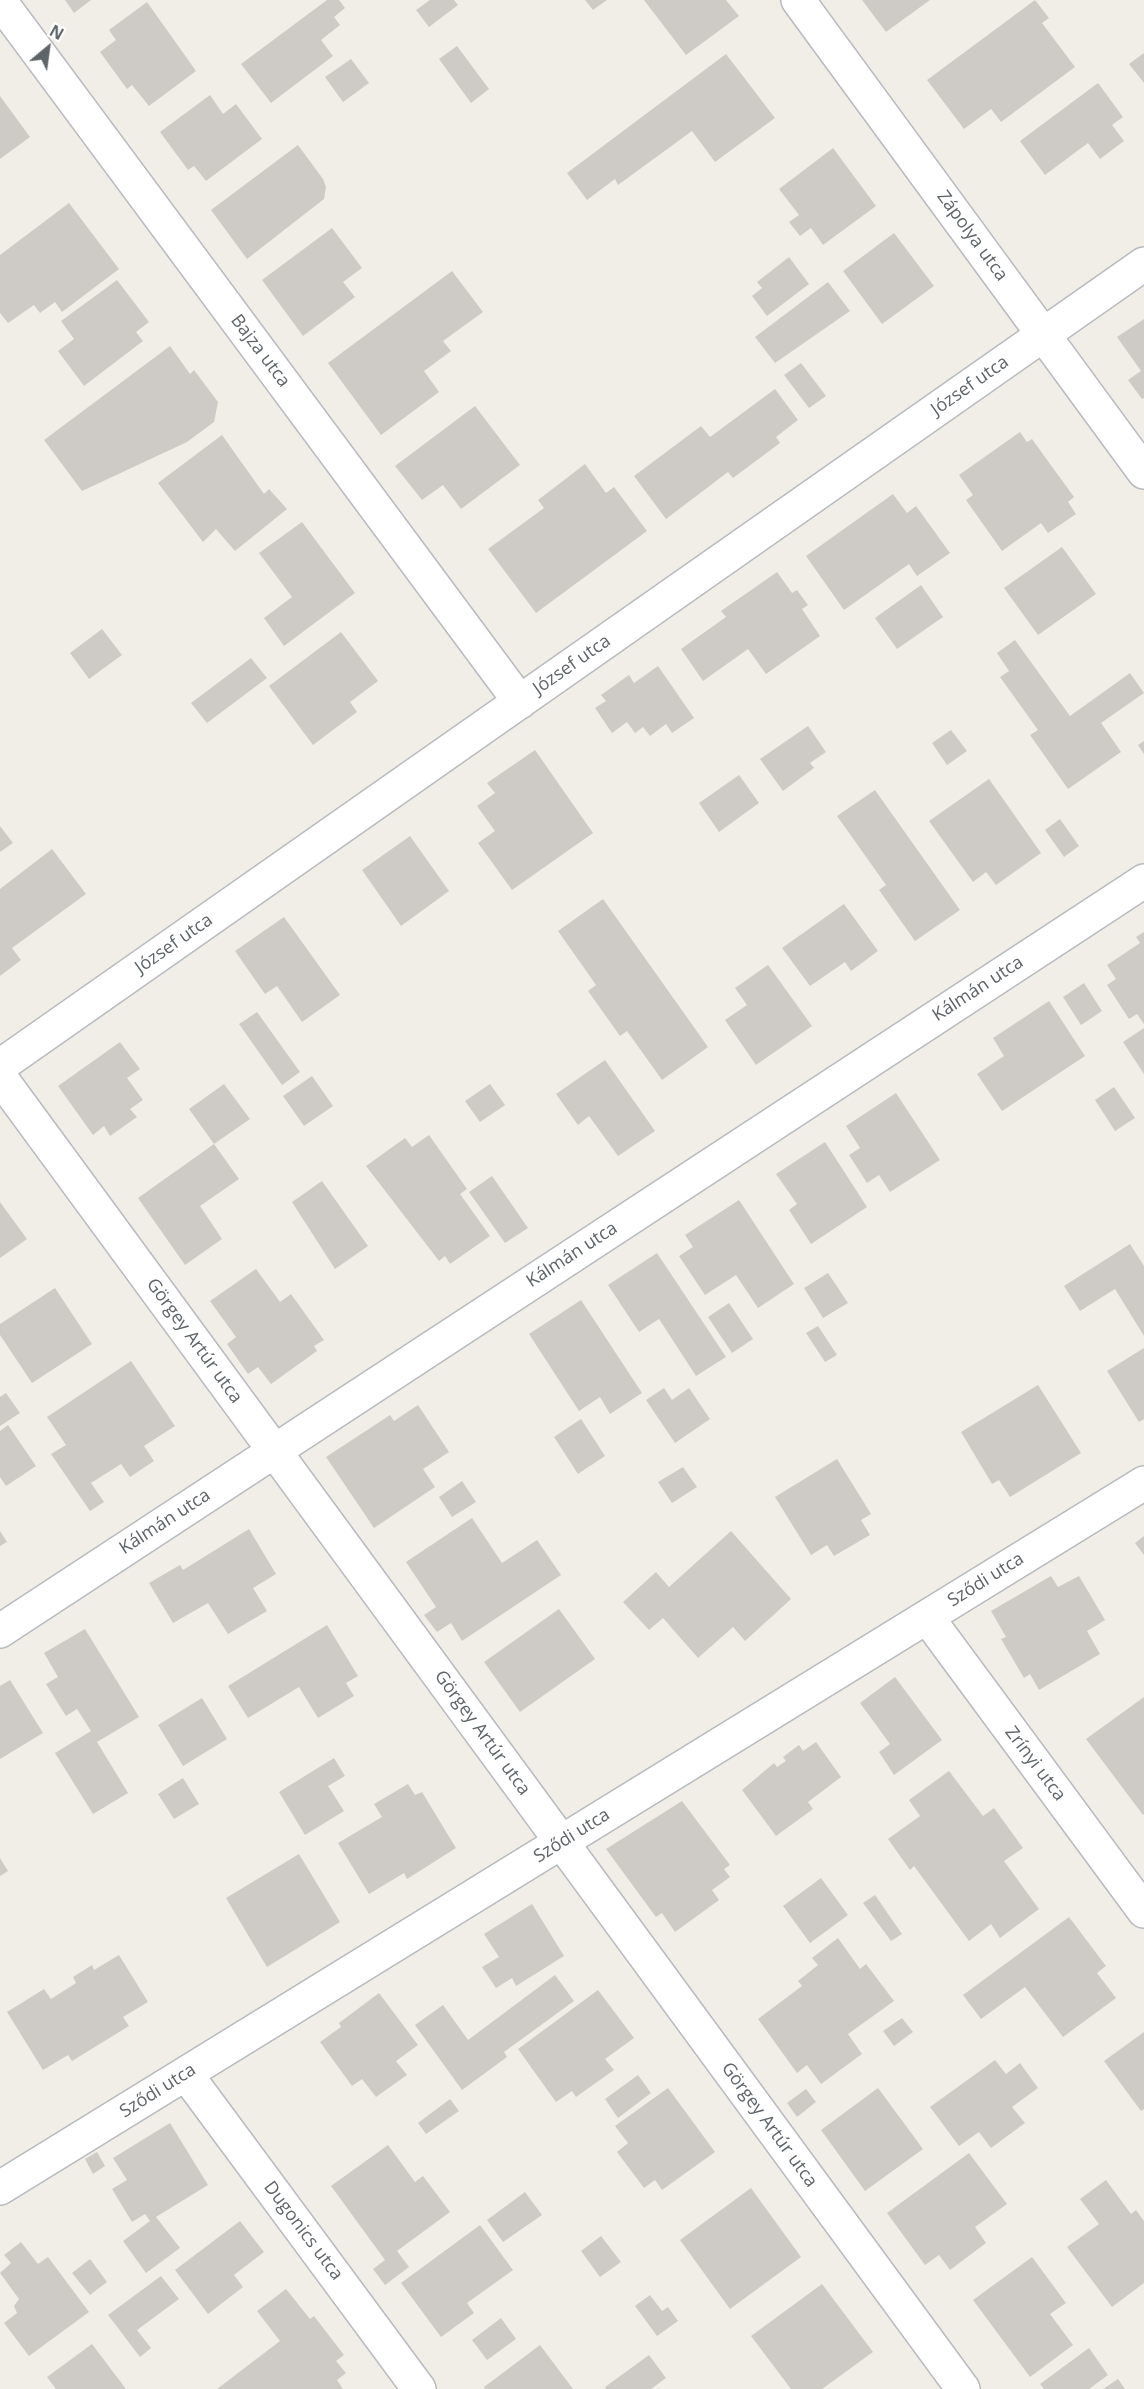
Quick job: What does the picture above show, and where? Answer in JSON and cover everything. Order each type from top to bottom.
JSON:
[{"type":"street","name":"Zápolya utca","points":[[798,0],[1144,472]]},
{"type":"street","name":"Bajza utca","points":[[0,1],[520,702]]},
{"type":"street","name":"József utca","points":[[0,1066],[1144,264]]},
{"type":"street","name":"Kálmán utca","points":[[0,1631],[1144,881]]},
{"type":"street","name":"Görgey Artúr utca","points":[[0,1077],[963,2389]]},
{"type":"street","name":"Sződi utca","points":[[0,2188],[1144,1483]]},
{"type":"street","name":"Zrínyi utca","points":[[927,1617],[1144,1911]]},
{"type":"street","name":"Dugonics utca","points":[[186,2074],[419,2389]]},
{"type":"building","points":[[65,0],[91,0],[74,13]]},
{"type":"building","points":[[327,0],[339,0],[345,8],[334,17],[340,25],[321,40],[333,56],[271,103],[241,64]]},
{"type":"building","points":[[430,0],[454,0],[458,5],[429,27],[416,10]]},
{"type":"building","points":[[585,0],[607,0],[593,10]]},
{"type":"building","points":[[644,0],[726,0],[739,16],[686,55]]},
{"type":"building","points":[[862,0],[930,0],[886,32]]},
{"type":"building","points":[[1035,0],[1049,18],[1042,23],[1075,67],[1001,122],[991,109],[964,129],[927,80]]},
{"type":"building","points":[[147,2],[196,71],[149,106],[132,85],[127,89],[100,52],[116,40],[109,30]]},
{"type":"building","points":[[457,46],[489,89],[471,103],[439,59]]},
{"type":"building","points":[[1144,53],[1144,83],[1129,64]]},
{"type":"building","points":[[726,54],[775,118],[715,162],[692,131],[618,185],[615,179],[587,200],[567,173]]},
{"type":"building","points":[[351,59],[369,83],[343,102],[325,77]]},
{"type":"building","points":[[1098,83],[1123,117],[1112,125],[1124,141],[1100,159],[1088,143],[1045,175],[1020,141]]},
{"type":"building","points":[[210,95],[223,114],[236,104],[262,139],[206,181],[194,166],[188,170],[160,132]]},
{"type":"building","points":[[0,96],[30,137],[0,159]]},
{"type":"building","points":[[298,145],[323,179],[326,187],[324,199],[247,259],[211,210]]},
{"type":"building","points":[[833,148],[876,206],[823,245],[811,228],[800,236],[789,222],[799,215],[779,189]]},
{"type":"building","points":[[69,203],[119,269],[62,312],[55,302],[40,313],[34,305],[8,323],[0,313],[0,255]]},
{"type":"building","points":[[332,228],[362,268],[343,282],[355,297],[303,336],[262,280]]},
{"type":"building","points":[[894,233],[934,286],[882,324],[843,271]]},
{"type":"building","points":[[789,257],[809,284],[767,316],[752,296],[762,288],[757,282]]},
{"type":"building","points":[[452,271],[483,312],[443,341],[451,351],[424,371],[439,392],[381,435],[328,363]]},
{"type":"building","points":[[117,280],[149,322],[136,332],[143,341],[84,386],[58,351],[74,339],[61,321]]},
{"type":"building","points":[[828,282],[850,311],[775,363],[755,337]]},
{"type":"building","points":[[1144,319],[1144,398],[1142,399],[1128,380],[1141,371],[1117,337]]},
{"type":"building","points":[[170,346],[190,374],[194,370],[218,402],[214,422],[187,442],[82,491],[44,440]]},
{"type":"building","points":[[801,363],[826,396],[809,408],[784,375]]},
{"type":"building","points":[[775,389],[798,420],[776,437],[780,443],[733,478],[728,472],[666,519],[634,476],[701,426],[710,437]]},
{"type":"building","points":[[475,406],[520,465],[461,509],[443,485],[422,500],[395,466]]},
{"type":"building","points":[[1020,432],[1027,442],[1032,439],[1074,497],[1068,502],[1076,514],[1048,533],[1041,523],[1002,551],[966,500],[973,495],[959,475]]},
{"type":"building","points":[[222,435],[264,494],[269,489],[287,509],[235,551],[216,529],[203,542],[158,483]]},
{"type":"building","points":[[585,464],[606,493],[614,487],[647,531],[536,613],[488,549],[544,508],[538,500]]},
{"type":"building","points":[[893,494],[907,513],[916,506],[950,553],[917,576],[909,564],[844,610],[806,556]]},
{"type":"building","points":[[302,522],[355,593],[284,646],[264,618],[292,597],[259,553]]},
{"type":"building","points":[[1062,547],[1096,594],[1038,635],[1004,588]]},
{"type":"building","points":[[777,572],[792,593],[797,590],[808,605],[802,609],[820,636],[766,674],[748,649],[703,681],[681,649],[726,617],[721,611]]},
{"type":"building","points":[[921,585],[943,617],[897,649],[875,618]]},
{"type":"building","points":[[102,629],[122,655],[89,679],[70,653]]},
{"type":"building","points":[[341,632],[378,681],[350,702],[357,712],[313,745],[269,686]]},
{"type":"building","points":[[1015,640],[1070,716],[1130,673],[1144,693],[1101,723],[1121,752],[1068,789],[1030,735],[1038,730],[1000,677],[1009,671],[997,653]]},
{"type":"building","points":[[251,658],[267,678],[207,723],[191,703]]},
{"type":"building","points":[[658,666],[694,718],[672,733],[666,724],[650,736],[643,727],[635,733],[627,722],[612,733],[595,708],[606,701],[601,695],[629,675],[634,683]]},
{"type":"building","points":[[808,726],[826,752],[810,763],[814,768],[783,791],[760,759]]},
{"type":"building","points":[[951,730],[967,751],[947,765],[932,743]]},
{"type":"building","points":[[1144,741],[1144,754],[1138,745]]},
{"type":"building","points":[[535,750],[593,833],[512,890],[478,843],[495,831],[477,806],[495,793],[487,783]]},
{"type":"building","points":[[739,775],[759,803],[719,832],[699,803]]},
{"type":"building","points":[[989,779],[1041,853],[996,885],[986,872],[973,882],[929,821]]},
{"type":"building","points":[[875,790],[960,910],[915,941],[879,890],[886,885],[837,816]]},
{"type":"building","points":[[1060,819],[1079,846],[1064,857],[1045,830]]},
{"type":"building","points":[[0,826],[13,843],[0,852]]},
{"type":"building","points":[[410,836],[449,891],[401,926],[362,870]]},
{"type":"building","points":[[52,849],[86,894],[12,948],[21,960],[0,976],[0,889]]},
{"type":"building","points":[[603,899],[708,1047],[662,1080],[627,1031],[620,1036],[588,991],[596,985],[558,931]]},
{"type":"building","points":[[844,904],[878,951],[851,971],[845,962],[810,986],[782,948]]},
{"type":"building","points":[[284,917],[340,995],[302,1022],[277,986],[265,994],[235,951]]},
{"type":"building","points":[[1144,932],[1144,1024],[1137,1014],[1129,1019],[1107,985],[1116,979],[1107,965],[1140,943],[1136,937]]},
{"type":"building","points":[[768,965],[812,1026],[756,1065],[725,1020],[747,1005],[735,988]]},
{"type":"building","points":[[1084,983],[1102,1011],[1081,1025],[1063,997]]},
{"type":"building","points":[[1049,1001],[1085,1056],[1002,1111],[977,1074],[1004,1056],[993,1038]]},
{"type":"building","points":[[257,1012],[300,1072],[282,1085],[239,1024]]},
{"type":"building","points":[[1144,1028],[1144,1074],[1123,1042]]},
{"type":"building","points":[[120,1042],[140,1069],[127,1078],[143,1100],[130,1109],[137,1117],[110,1136],[104,1126],[93,1135],[58,1086]]},
{"type":"building","points":[[605,1060],[655,1131],[618,1156],[589,1116],[578,1125],[556,1094]]},
{"type":"building","points":[[312,1076],[333,1106],[304,1126],[283,1096]]},
{"type":"building","points":[[224,1084],[250,1119],[214,1144],[189,1109]]},
{"type":"building","points":[[490,1084],[505,1105],[480,1122],[465,1101]]},
{"type":"building","points":[[1114,1087],[1135,1118],[1115,1131],[1095,1100]]},
{"type":"building","points":[[896,1093],[940,1160],[890,1192],[879,1175],[867,1183],[849,1155],[860,1148],[846,1126]]},
{"type":"building","points":[[429,1135],[467,1189],[460,1194],[490,1236],[450,1264],[445,1256],[439,1261],[366,1166],[405,1138],[412,1147]]},
{"type":"building","points":[[825,1142],[867,1207],[811,1244],[789,1210],[797,1204],[776,1174]]},
{"type":"building","points":[[214,1144],[239,1179],[200,1206],[222,1239],[185,1265],[138,1198]]},
{"type":"building","points":[[492,1176],[528,1228],[505,1243],[469,1192]]},
{"type":"building","points":[[322,1181],[368,1246],[335,1269],[292,1202]]},
{"type":"building","points":[[739,1200],[794,1284],[758,1308],[736,1275],[705,1295],[679,1256],[693,1247],[685,1235]]},
{"type":"building","points":[[0,1202],[27,1239],[0,1258]]},
{"type":"building","points":[[1130,1244],[1144,1266],[1144,1336],[1115,1289],[1080,1311],[1064,1286]]},
{"type":"building","points":[[657,1253],[726,1357],[696,1376],[659,1319],[639,1332],[608,1285]]},
{"type":"building","points":[[256,1269],[280,1302],[291,1294],[324,1340],[314,1346],[317,1351],[271,1384],[258,1367],[248,1374],[227,1344],[236,1337],[210,1301]]},
{"type":"building","points":[[828,1273],[848,1303],[823,1318],[804,1288]]},
{"type":"building","points":[[55,1288],[92,1344],[32,1383],[0,1335],[0,1324]]},
{"type":"building","points":[[581,1300],[642,1393],[610,1414],[600,1397],[579,1411],[529,1334]]},
{"type":"building","points":[[729,1303],[753,1339],[732,1353],[708,1317]]},
{"type":"building","points":[[818,1326],[837,1355],[825,1362],[806,1333]]},
{"type":"building","points":[[1144,1348],[1144,1419],[1139,1422],[1107,1371]]},
{"type":"building","points":[[131,1361],[175,1426],[144,1446],[154,1461],[130,1477],[121,1464],[91,1483],[104,1502],[90,1511],[51,1454],[66,1445],[47,1417]]},
{"type":"building","points":[[1038,1385],[1081,1453],[1010,1497],[999,1480],[992,1484],[961,1432]]},
{"type":"building","points":[[664,1388],[672,1400],[689,1388],[710,1419],[675,1443],[646,1400]]},
{"type":"building","points":[[6,1393],[20,1413],[0,1426],[0,1397]]},
{"type":"building","points":[[418,1405],[449,1452],[423,1469],[435,1487],[374,1528],[326,1457],[390,1415],[394,1421]]},
{"type":"building","points":[[581,1419],[605,1456],[578,1474],[554,1437]]},
{"type":"building","points":[[8,1425],[36,1466],[6,1486],[0,1477],[0,1431]]},
{"type":"building","points":[[837,1459],[871,1514],[861,1520],[870,1535],[834,1556],[827,1545],[811,1555],[775,1497]]},
{"type":"building","points":[[683,1467],[697,1487],[672,1503],[658,1482]]},
{"type":"building","points":[[462,1481],[476,1502],[452,1517],[439,1497]]},
{"type":"building","points":[[472,1518],[502,1563],[537,1540],[561,1575],[462,1641],[451,1623],[437,1632],[424,1615],[436,1607],[406,1562]]},
{"type":"building","points":[[249,1529],[276,1574],[253,1588],[267,1611],[228,1634],[208,1603],[173,1623],[149,1583],[180,1565],[183,1570]]},
{"type":"building","points":[[0,1531],[7,1542],[0,1546]]},
{"type":"building","points":[[731,1531],[791,1599],[745,1641],[733,1627],[698,1658],[663,1618],[649,1630],[623,1602],[656,1572],[669,1587]]},
{"type":"building","points":[[1144,1536],[1144,1555],[1135,1543]]},
{"type":"building","points":[[1051,1576],[1058,1587],[1079,1576],[1105,1620],[1087,1631],[1100,1654],[1039,1690],[1030,1674],[1024,1678],[1001,1639],[1006,1637],[991,1611]]},
{"type":"building","points":[[559,1609],[595,1659],[520,1712],[484,1662]]},
{"type":"building","points":[[327,1625],[358,1676],[346,1683],[354,1696],[318,1718],[299,1687],[248,1718],[228,1686]]},
{"type":"building","points":[[85,1629],[139,1717],[97,1742],[128,1793],[93,1814],[55,1753],[91,1731],[77,1709],[66,1716],[46,1684],[58,1677],[44,1653]]},
{"type":"building","points":[[895,1677],[942,1740],[894,1775],[879,1752],[890,1744],[860,1703]]},
{"type":"building","points":[[10,1680],[43,1733],[0,1759],[0,1686]]},
{"type":"building","points":[[1144,1697],[1144,1814],[1143,1815],[1086,1739]]},
{"type":"building","points":[[202,1698],[227,1739],[183,1766],[158,1725]]},
{"type":"building","points":[[816,1742],[841,1777],[808,1802],[813,1809],[776,1836],[742,1790],[774,1763],[777,1767],[786,1761],[783,1757],[799,1745],[803,1751]]},
{"type":"building","points":[[334,1758],[345,1776],[328,1786],[344,1811],[305,1835],[279,1792]]},
{"type":"building","points":[[949,1771],[983,1816],[994,1808],[1023,1848],[1004,1861],[1039,1909],[1000,1938],[991,1924],[969,1941],[914,1866],[910,1870],[888,1839],[920,1816],[909,1800]]},
{"type":"building","points":[[183,1778],[199,1804],[174,1819],[158,1794]]},
{"type":"building","points":[[408,1784],[415,1795],[422,1792],[456,1848],[407,1879],[404,1873],[369,1894],[338,1843],[382,1817],[374,1804]]},
{"type":"building","points":[[682,1801],[730,1865],[724,1869],[730,1877],[712,1890],[719,1900],[675,1932],[662,1913],[656,1917],[606,1849]]},
{"type":"building","points":[[299,1854],[340,1922],[267,1967],[226,1898]]},
{"type":"building","points":[[0,1858],[8,1871],[0,1876]]},
{"type":"building","points":[[821,1878],[848,1915],[810,1943],[783,1906]]},
{"type":"building","points":[[875,1895],[902,1934],[891,1941],[863,1903]]},
{"type":"building","points":[[532,1904],[564,1956],[516,1986],[512,1978],[496,1988],[482,1967],[499,1957],[484,1934]]},
{"type":"building","points":[[1069,1917],[1106,1966],[1097,1973],[1116,1998],[1063,2037],[1025,1987],[981,2019],[963,1995]]},
{"type":"building","points":[[838,1938],[860,1969],[866,1964],[894,2001],[848,2034],[862,2054],[821,2084],[807,2065],[797,2073],[758,2019],[802,1986],[798,1981],[818,1965],[812,1958]]},
{"type":"building","points":[[119,1955],[148,2002],[123,2017],[129,2026],[72,2061],[68,2055],[43,2070],[7,2012],[44,1989],[51,1999],[76,1983],[73,1977],[92,1965],[94,1970]]},
{"type":"building","points":[[555,1975],[574,2001],[504,2052],[507,2057],[462,2090],[415,2025],[443,2005],[468,2040]]},
{"type":"building","points":[[598,1990],[634,2038],[605,2059],[614,2070],[576,2097],[572,2091],[556,2102],[518,2049]]},
{"type":"building","points":[[379,1993],[418,2045],[396,2061],[407,2075],[376,2097],[362,2079],[352,2086],[320,2042],[341,2027],[339,2023]]},
{"type":"building","points":[[902,2018],[913,2032],[894,2046],[883,2031]]},
{"type":"building","points":[[1144,2032],[1144,2109],[1141,2111],[1104,2061]]},
{"type":"building","points":[[995,2060],[1006,2074],[1020,2063],[1038,2088],[1012,2107],[1025,2123],[991,2148],[979,2132],[959,2146],[930,2107]]},
{"type":"building","points":[[638,2075],[651,2093],[618,2118],[605,2099]]},
{"type":"building","points":[[668,2088],[715,2152],[662,2190],[655,2180],[644,2188],[617,2152],[628,2143],[615,2126]]},
{"type":"building","points":[[878,2088],[923,2149],[865,2191],[821,2130]]},
{"type":"building","points":[[806,2089],[816,2102],[797,2117],[787,2103]]},
{"type":"building","points":[[450,2099],[459,2111],[426,2134],[418,2123]]},
{"type":"building","points":[[170,2123],[208,2185],[156,2217],[180,2248],[146,2273],[123,2241],[150,2221],[145,2214],[132,2222],[112,2189],[127,2180],[113,2158]]},
{"type":"building","points":[[388,2145],[415,2182],[423,2176],[450,2212],[397,2251],[409,2267],[385,2285],[373,2269],[385,2260],[331,2186]]},
{"type":"building","points":[[97,2152],[105,2166],[93,2174],[85,2159]]},
{"type":"building","points":[[969,2153],[1007,2204],[975,2227],[986,2243],[950,2270],[939,2255],[925,2265],[887,2213]]},
{"type":"building","points":[[1106,2180],[1131,2214],[1136,2210],[1144,2221],[1144,2283],[1112,2307],[1067,2247],[1099,2224],[1080,2199]]},
{"type":"building","points":[[751,2188],[801,2257],[730,2309],[680,2240]]},
{"type":"building","points":[[525,2192],[542,2215],[503,2242],[487,2220]]},
{"type":"building","points":[[240,2221],[264,2252],[234,2275],[243,2287],[208,2314],[175,2270]]},
{"type":"building","points":[[480,2225],[513,2270],[467,2303],[474,2313],[441,2337],[401,2283]]},
{"type":"building","points":[[601,2236],[621,2262],[600,2277],[581,2251]]},
{"type":"building","points":[[21,2242],[38,2264],[48,2257],[89,2312],[29,2356],[4,2323],[17,2313],[14,2306],[19,2299],[0,2273],[11,2263],[4,2255]]},
{"type":"building","points":[[1032,2257],[1066,2303],[1050,2314],[1073,2345],[1030,2377],[973,2300]]},
{"type":"building","points":[[90,2259],[107,2282],[90,2295],[72,2273]]},
{"type":"building","points":[[161,2276],[179,2299],[137,2330],[151,2348],[140,2357],[108,2315]]},
{"type":"building","points":[[822,2284],[873,2352],[822,2389],[791,2389],[751,2336]]},
{"type":"building","points":[[286,2289],[310,2319],[314,2316],[344,2355],[336,2361],[346,2373],[337,2380],[343,2389],[217,2389],[280,2341],[257,2311]]},
{"type":"building","points":[[650,2295],[662,2311],[668,2307],[678,2321],[657,2336],[635,2306]]},
{"type":"building","points":[[501,2318],[516,2339],[487,2360],[472,2340]]},
{"type":"building","points":[[92,2344],[126,2389],[56,2389],[47,2377]]},
{"type":"building","points":[[540,2345],[573,2389],[485,2389],[484,2387]]},
{"type":"building","points":[[1089,2348],[1108,2375],[1089,2389],[1044,2389],[1040,2384]]},
{"type":"building","points":[[649,2355],[666,2378],[651,2389],[606,2389],[605,2387]]},
{"type":"building","points":[[1118,2379],[1125,2389],[1103,2389]]}]
